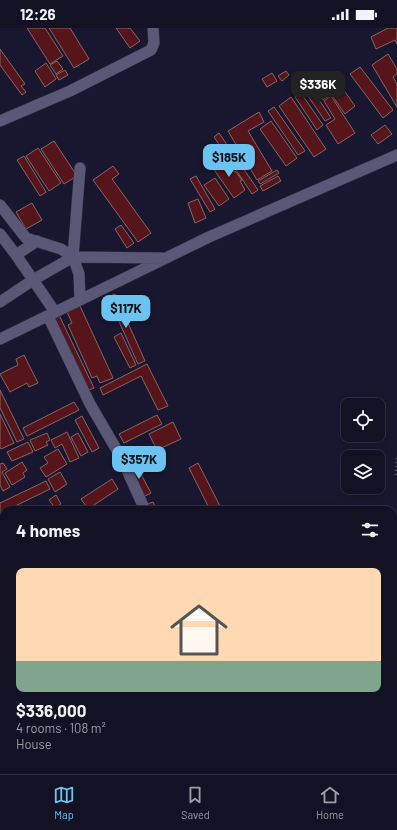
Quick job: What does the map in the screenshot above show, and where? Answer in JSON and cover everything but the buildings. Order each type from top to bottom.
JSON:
[{"type":"street","points":[[0,121],[70,91],[151,50],[154,43],[153,28]]},
{"type":"street","points":[[0,339],[209,237],[397,155]]},
{"type":"street","points":[[80,168],[73,257],[79,274],[80,300]]},
{"type":"street","points":[[0,205],[24,236],[60,249],[73,257],[165,258]]},
{"type":"street","points":[[0,234],[34,280],[52,314],[90,404],[122,459],[143,506]]},
{"type":"street","points":[[16,256],[37,241]]},
{"type":"street","points":[[0,302],[73,257]]},
{"type":"path","points":[[397,458],[397,477]]}]
